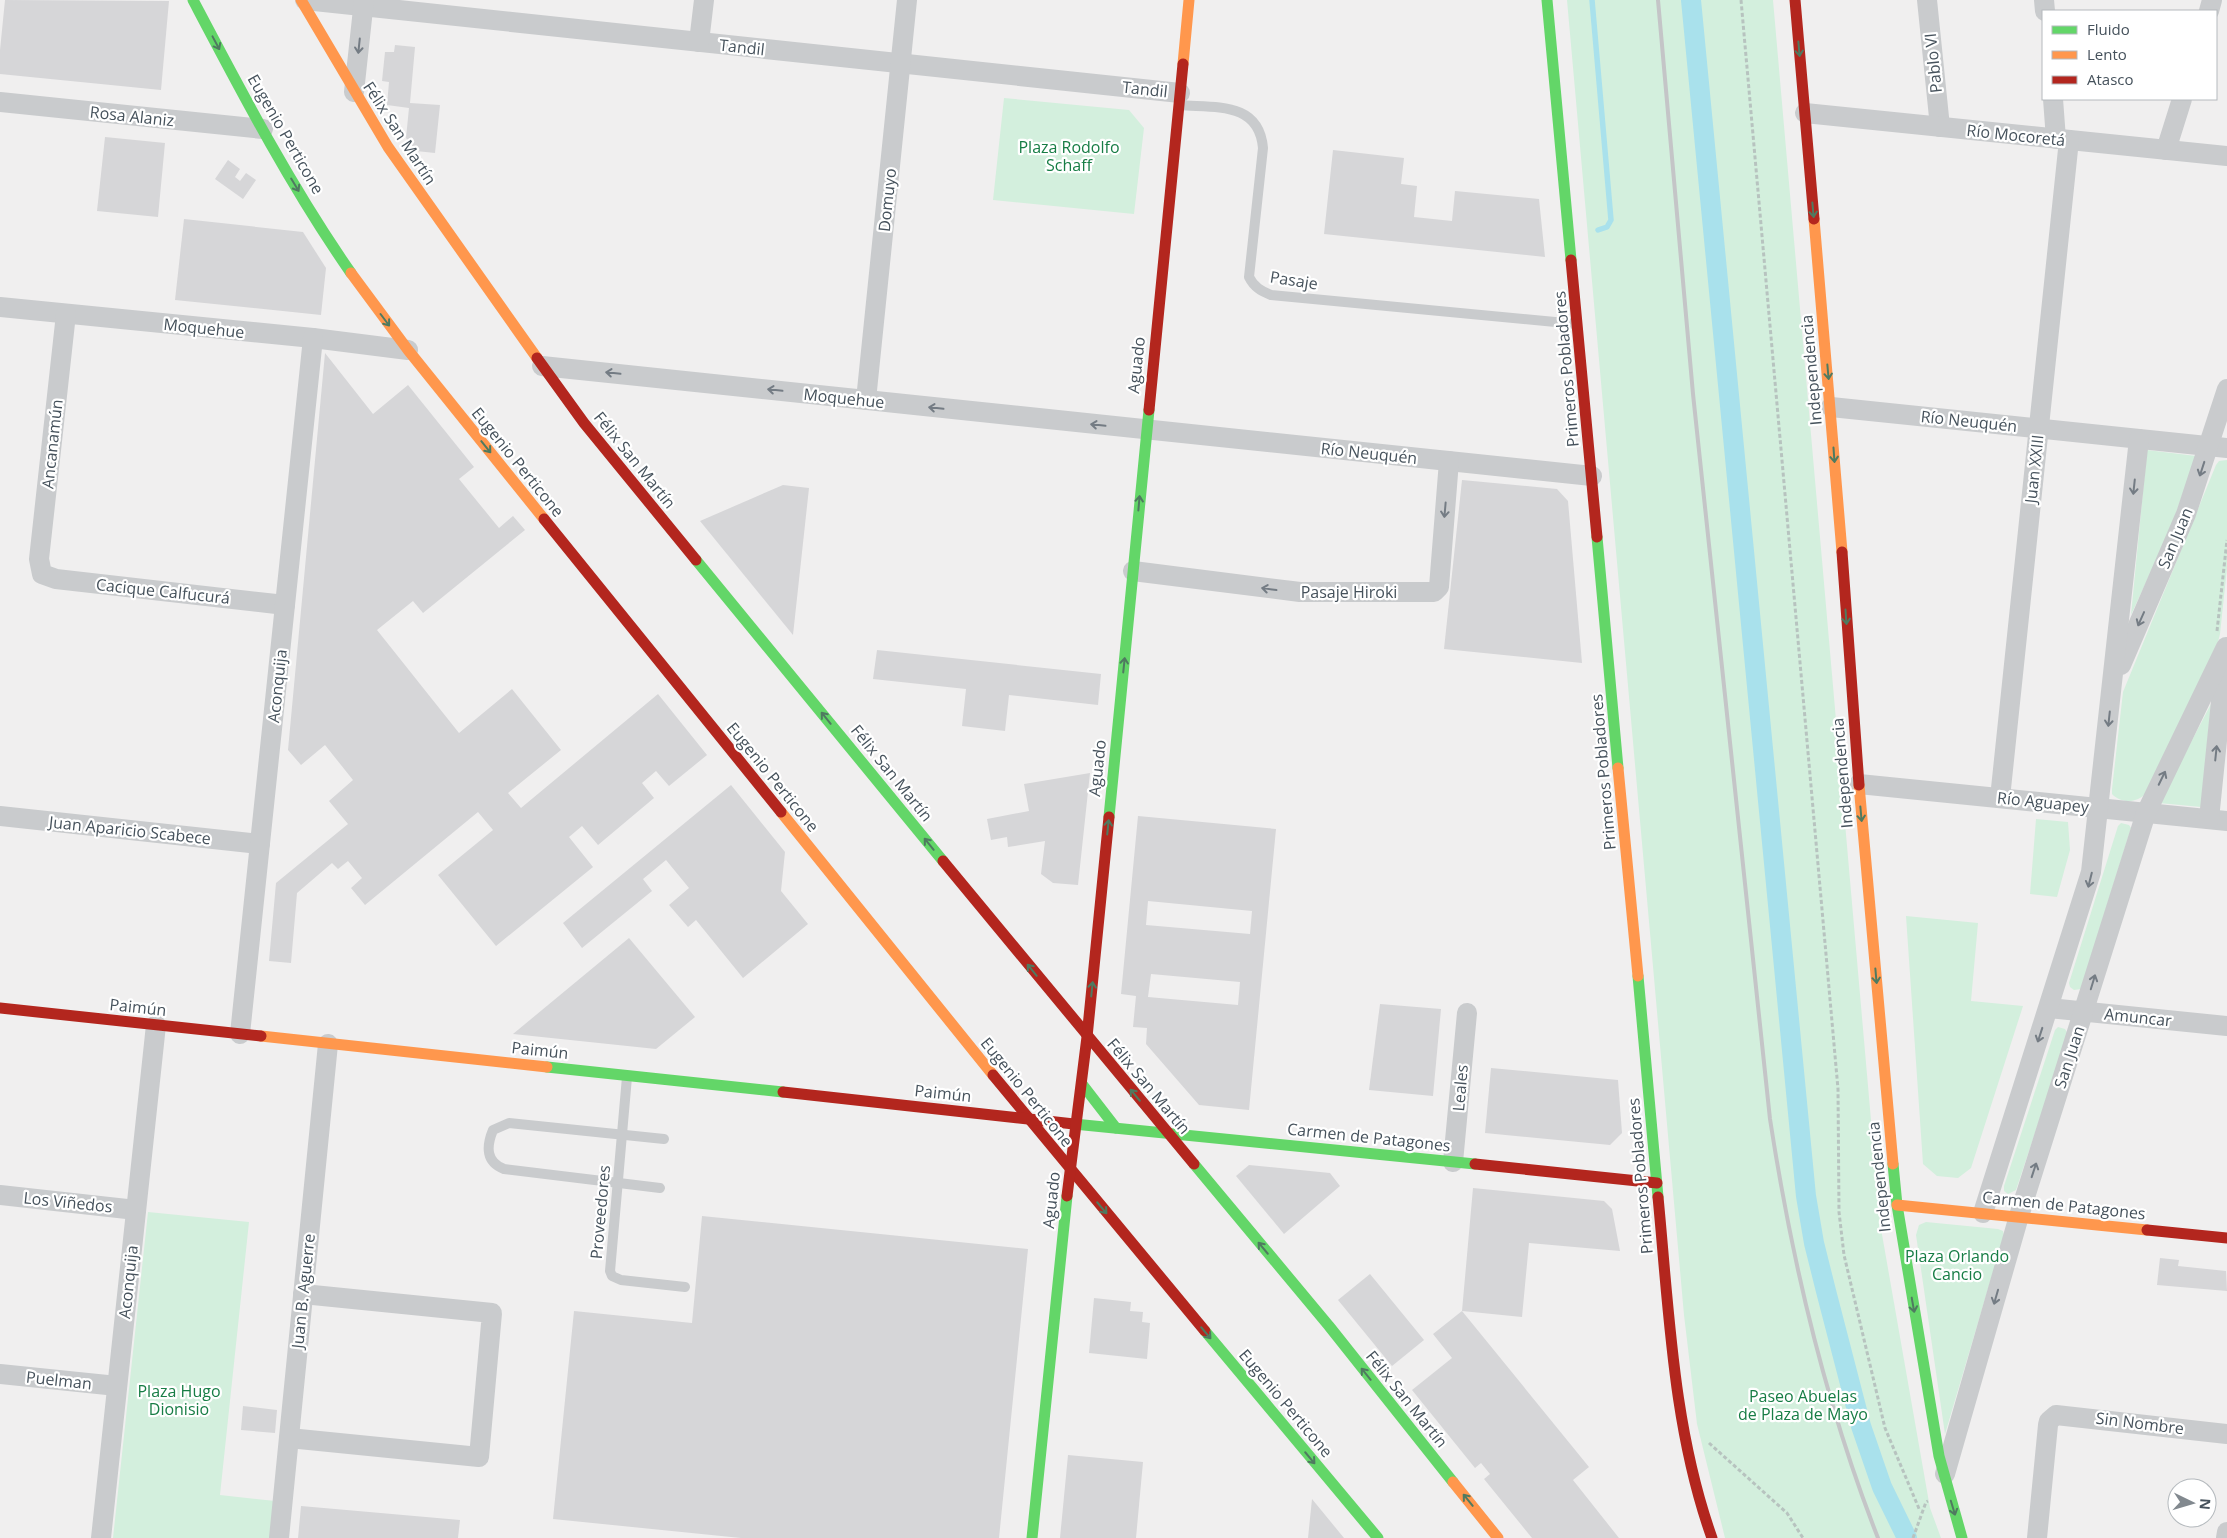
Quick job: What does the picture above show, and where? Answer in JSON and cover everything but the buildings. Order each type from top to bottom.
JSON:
[{"type":"main road","name":"Eugenio Perticone","points":[[193,0],[263,129],[327,238],[364,293],[1070,1171],[1378,1538]]},
{"type":"main road","name":"Félix San Martín","points":[[301,0],[354,92],[408,178],[584,423],[1166,1133],[1329,1326],[1498,1538]]},
{"type":"main road","name":"Aguado","points":[[1032,1538],[1070,1171],[1087,1037],[1189,0]]},
{"type":"main road","name":"Primeros Pobladores","points":[[1548,0],[1678,1396],[1703,1515],[1712,1538]]},
{"type":"main road","name":"Independencia","points":[[1795,0],[1831,407],[1859,784],[1897,1205],[1944,1478],[1962,1538]]},
{"type":"main road","name":"Paimún","points":[[0,1008],[1077,1124]]},
{"type":"main road","points":[[1082,1084],[1116,1128]]},
{"type":"main road","name":"Carmen de Patagones","points":[[1077,1124],[1657,1183]]},
{"type":"main road","name":"Carmen de Patagones","points":[[1897,1205],[2227,1238]]},
{"type":"main road","points":[[1703,1515],[1705,1538]]},
{"type":"street","name":"Tandil","points":[[305,0],[363,3],[699,42],[901,63],[1179,99]]},
{"type":"street","points":[[699,42],[704,0]]},
{"type":"street","name":"Domuyo","points":[[866,400],[908,0]]},
{"type":"street","name":"Pablo VI","points":[[1927,0],[1940,127]]},
{"type":"street","points":[[354,92],[363,3]]},
{"type":"street","name":"Juan XXIII","points":[[2000,798],[2039,428],[2062,139],[2053,100]]},
{"type":"street","points":[[2166,150],[2182,100]]},
{"type":"street","name":"Rosa Alaniz","points":[[0,102],[263,129]]},
{"type":"street","name":"Río Mocoretá","points":[[1805,113],[2227,156]]},
{"type":"street","name":"Moquehue","points":[[0,307],[313,338],[408,350]]},
{"type":"street","name":"Ancanamún","points":[[42,574],[39,559],[66,314]]},
{"type":"street","name":"Aconquija","points":[[240,1034],[313,338]]},
{"type":"street","name":"Moquehue","points":[[542,366],[1146,430]]},
{"type":"street","name":"San Juan","points":[[2113,683],[2186,514],[2218,447],[2227,389]]},
{"type":"street","name":"Río Neuquén","points":[[1831,407],[2218,447]]},
{"type":"street","name":"Río Neuquén","points":[[1146,430],[1592,476]]},
{"type":"street","name":"San Juan","points":[[1983,1213],[2088,888],[2100,808],[2139,439]]},
{"type":"street","name":"Pasaje Hiroki","points":[[1133,571],[1300,592],[1434,592],[1438,587],[1449,461]]},
{"type":"street","name":"Cacique Calfucurá","points":[[42,574],[56,579],[285,605]]},
{"type":"street","points":[[2218,820],[2223,642]]},
{"type":"street","name":"San Juan","points":[[1944,1478],[2019,1216],[2146,813],[2223,642]]},
{"type":"street","name":"Río Aguapey","points":[[1859,784],[2218,820]]},
{"type":"street","name":"Juan Aparicio Scabece","points":[[0,816],[260,844]]},
{"type":"street","name":"Amuncar","points":[[2049,1008],[2227,1026]]},
{"type":"street","name":"Leales","points":[[1454,1162],[1467,1013]]},
{"type":"street","name":"Aconquija","points":[[101,1538],[156,1025]]},
{"type":"street","name":"Juan B. Aguerre","points":[[279,1538],[328,1044]]},
{"type":"street","name":"Los Viñedos","points":[[0,1195],[136,1210]]},
{"type":"street","points":[[289,1438],[479,1457],[492,1312],[303,1294]]},
{"type":"street","name":"Puelman","points":[[0,1374],[117,1386]]},
{"type":"street","name":"Sin Nombre","points":[[2037,1538],[2047,1431],[2049,1421],[2056,1415],[2064,1414],[2227,1434]]},
{"type":"street","points":[[2226,1538],[2227,1532]]},
{"type":"lane","name":"Pasaje","points":[[1179,99],[1238,111],[1253,119],[1258,127],[1262,137],[1263,148],[1249,277],[1252,284],[1264,292],[1271,295],[1578,324]]},
{"type":"lane","name":"Proveedores","points":[[628,1076],[610,1266],[612,1276],[621,1280],[685,1287]]},
{"type":"lane","points":[[660,1188],[504,1169],[495,1166],[488,1157],[488,1146],[493,1130],[510,1123],[664,1139]]},
{"type":"path","points":[[1742,0],[1838,1089],[1840,1232],[1885,1428],[1921,1511],[1913,1538]]},
{"type":"path","points":[[2223,642],[2227,540]]},
{"type":"path","points":[[1703,1438],[1787,1513],[1803,1538]]},
{"type":"green space","name":"Paseo Abuelas de Plaza de Mayo","points":[[1567,0],[1773,0],[1880,1223],[1930,1508],[1941,1538],[1725,1538],[1697,1424],[1684,1315]]},
{"type":"green space","name":"Plaza Rodolfo Schaff","points":[[1004,98],[1129,110],[1144,128],[1134,214],[993,200]]},
{"type":"green space","points":[[2147,450],[2196,456],[2170,530],[2131,615]]},
{"type":"green space","points":[[2227,460],[2227,568],[2218,642],[2146,793],[2139,799],[2125,801],[2112,794],[2123,692],[2216,465],[2219,461]]},
{"type":"green space","points":[[2211,704],[2201,807],[2159,803]]},
{"type":"green space","points":[[2036,819],[2068,822],[2070,850],[2057,897],[2030,894]]},
{"type":"green space","points":[[2121,823],[2129,825],[2131,828],[2081,989],[2074,990],[2070,987],[2069,983],[2118,826]]},
{"type":"green space","points":[[1906,916],[1978,923],[1971,1001],[2023,1006],[1971,1168],[1958,1178],[1937,1176],[1923,1164]]},
{"type":"green space","points":[[2058,1027],[2065,1029],[2068,1034],[2016,1190],[2008,1194],[2004,1191],[2004,1186],[2055,1030]]},
{"type":"green space","name":"Plaza Hugo Dionisio","points":[[148,1212],[249,1222],[220,1495],[275,1501],[271,1538],[113,1538]]},
{"type":"green space","name":"Plaza Orlando Cancio","points":[[1926,1222],[1998,1229],[2003,1231],[2004,1235],[1945,1434],[1916,1235],[1919,1225]]},
{"type":"waterway","points":[[1592,0],[1611,220],[1607,227],[1598,230]]},
{"type":"waterway","points":[[1691,0],[1806,1196],[1814,1243],[1861,1426],[1882,1487],[1907,1538]]},
{"type":"railway","points":[[1658,0],[1693,394],[1770,1119],[1789,1226],[1812,1332],[1842,1436],[1878,1538]]},
{"type":"traffic: fast","points":[[193,0],[288,173],[351,273]]},
{"type":"traffic: fast","points":[[1547,0],[1571,260]]},
{"type":"traffic: fast","points":[[1109,817],[1149,410]]},
{"type":"traffic: fast","points":[[1597,537],[1618,768]]},
{"type":"traffic: fast","points":[[696,560],[943,861]]},
{"type":"traffic: fast","points":[[1638,976],[1658,1197]]},
{"type":"traffic: fast","points":[[547,1067],[783,1092]]},
{"type":"traffic: fast","points":[[1082,1084],[1116,1128]]},
{"type":"traffic: fast","points":[[1074,1124],[1475,1164]]},
{"type":"traffic: fast","points":[[1194,1164],[1329,1326],[1453,1482]]},
{"type":"traffic: fast","points":[[1893,1164],[1897,1205],[1939,1456],[1962,1538]]},
{"type":"traffic: fast","points":[[1032,1538],[1067,1196]]},
{"type":"traffic: fast","points":[[1205,1331],[1378,1538]]},
{"type":"traffic: slow","points":[[301,0],[388,147],[537,358]]},
{"type":"traffic: slow","points":[[1183,64],[1189,0]]},
{"type":"traffic: slow","points":[[1814,219],[1842,552]]},
{"type":"traffic: slow","points":[[351,273],[408,350],[544,519]]},
{"type":"traffic: slow","points":[[1618,768],[1638,976]]},
{"type":"traffic: slow","points":[[1859,785],[1893,1164]]},
{"type":"traffic: slow","points":[[781,812],[993,1075]]},
{"type":"traffic: slow","points":[[261,1036],[547,1067]]},
{"type":"traffic: slow","points":[[1897,1205],[2147,1230]]},
{"type":"traffic: slow","points":[[1453,1482],[1498,1538]]},
{"type":"traffic: jam","points":[[1795,0],[1814,219]]},
{"type":"traffic: jam","points":[[1149,410],[1183,64]]},
{"type":"traffic: jam","points":[[1571,260],[1597,537]]},
{"type":"traffic: jam","points":[[537,358],[584,423],[696,560]]},
{"type":"traffic: jam","points":[[544,519],[781,812]]},
{"type":"traffic: jam","points":[[1842,552],[1859,785]]},
{"type":"traffic: jam","points":[[1067,1196],[1087,1037],[1109,817]]},
{"type":"traffic: jam","points":[[943,861],[1194,1164]]},
{"type":"traffic: jam","points":[[0,1008],[261,1036]]},
{"type":"traffic: jam","points":[[993,1075],[1205,1331]]},
{"type":"traffic: jam","points":[[783,1092],[1074,1124]]},
{"type":"traffic: jam","points":[[1475,1164],[1657,1183]]},
{"type":"traffic: jam","points":[[1658,1197],[1670,1326],[1681,1412],[1699,1497],[1712,1538]]},
{"type":"traffic: jam","points":[[2147,1230],[2227,1238]]}]
